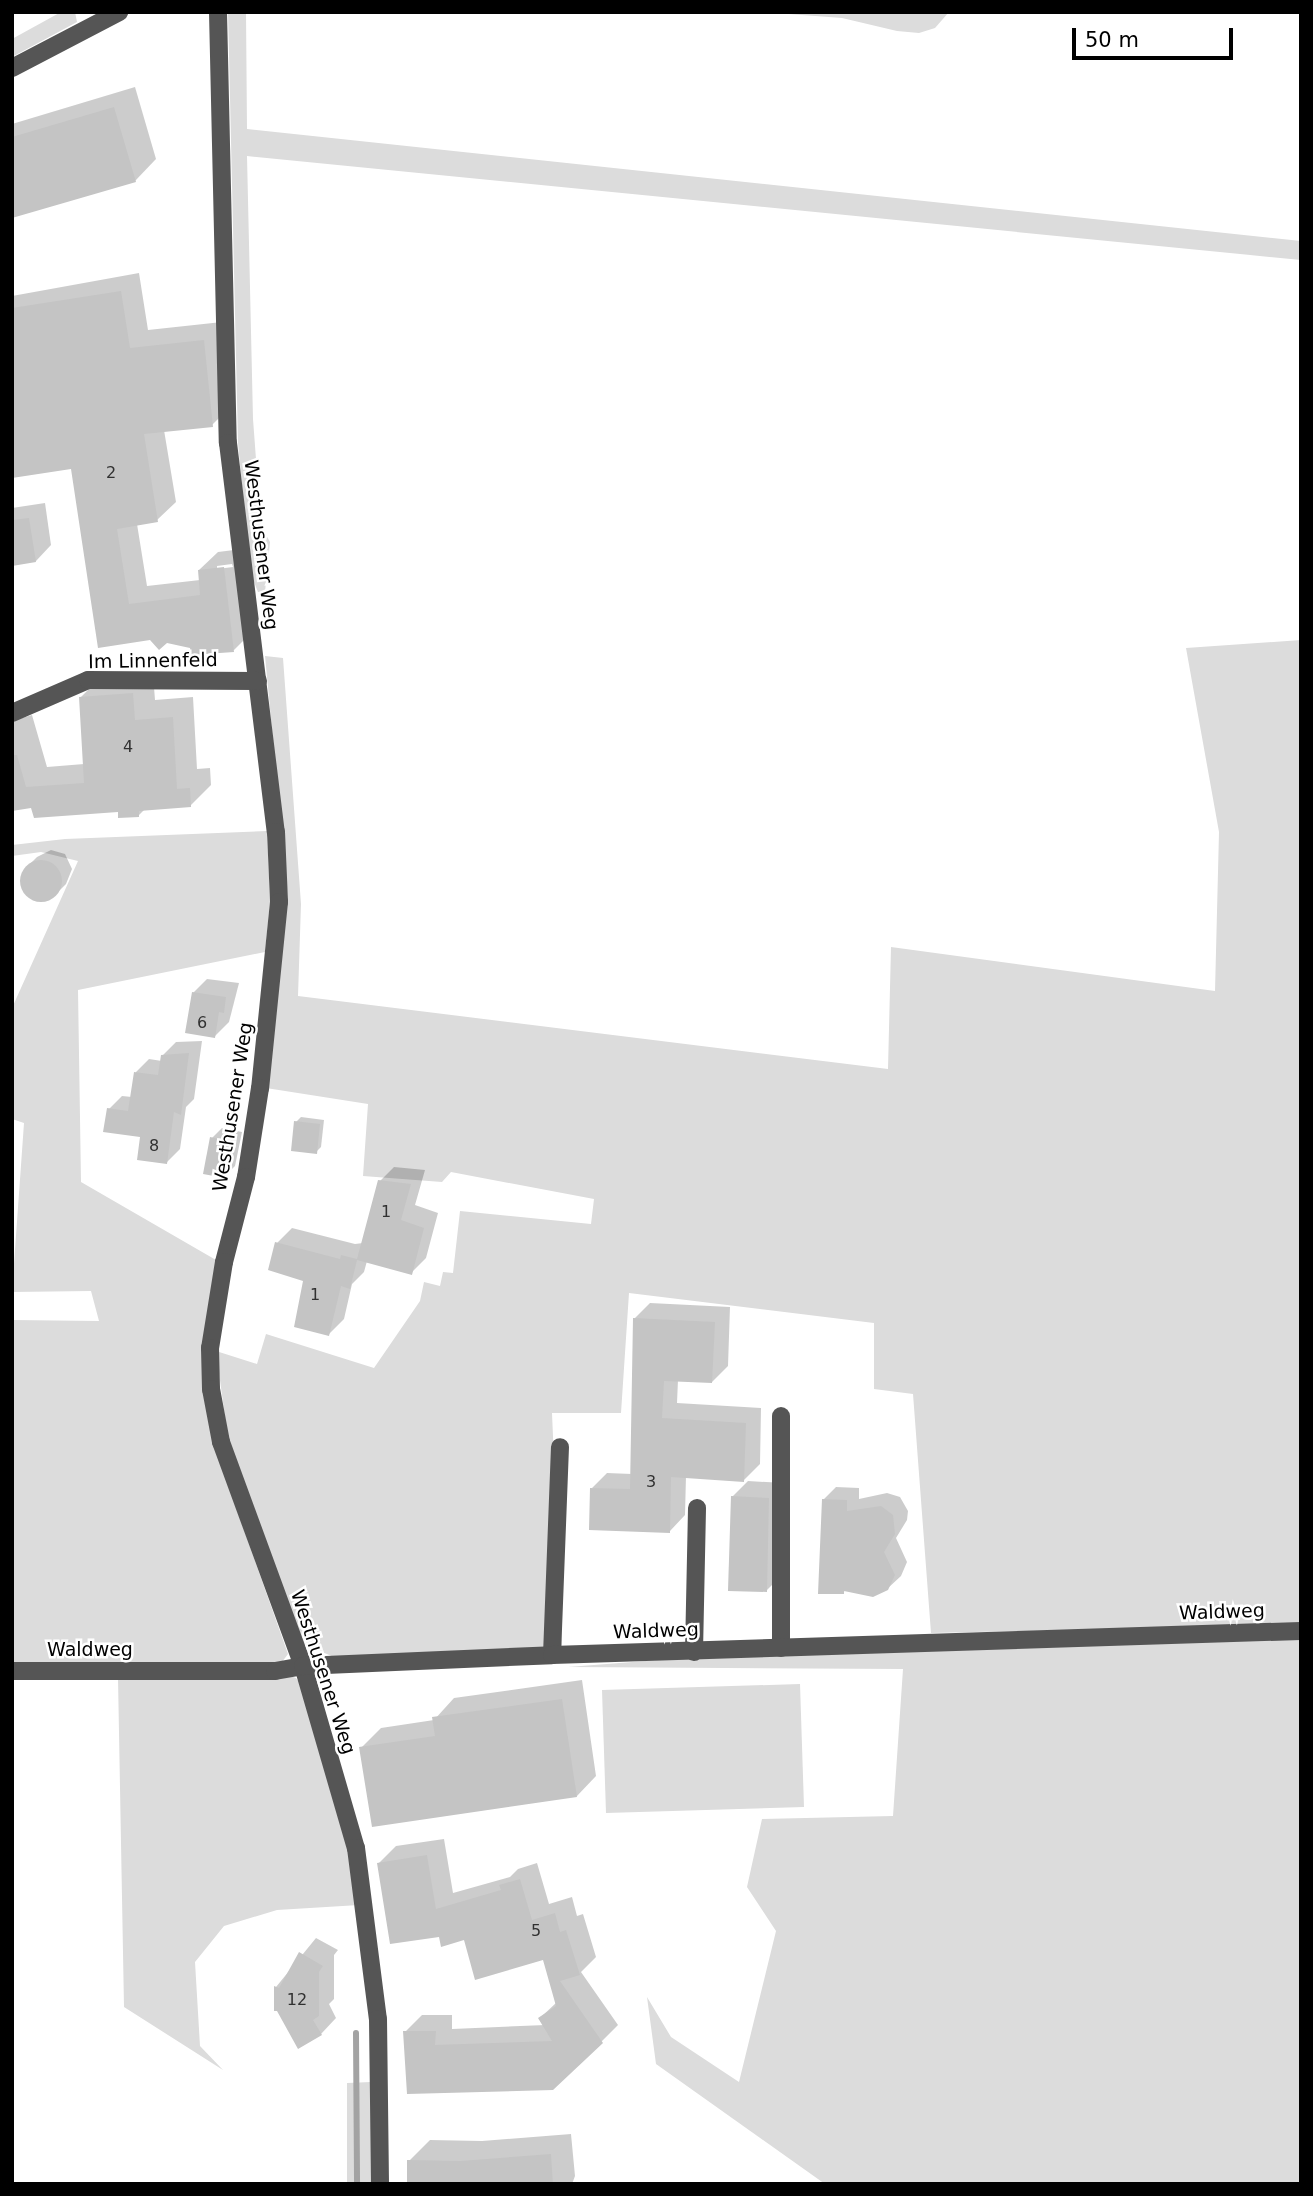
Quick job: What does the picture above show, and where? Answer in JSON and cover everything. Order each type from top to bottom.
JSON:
[{"type":"street","points":[[12,68],[119,12]]},
{"type":"street","name":"Westhusener Weg","points":[[218,12],[228,443],[243,583],[276,832],[279,902],[260,1088],[246,1177],[224,1262],[212,1336],[211,1390],[221,1442],[303,1666],[356,1847],[374,1967],[378,2019],[380,2184]]},
{"type":"street","name":"Im Linnenfeld","points":[[12,713],[88,680],[258,681]]},
{"type":"street","points":[[780,1648],[781,1416]]},
{"type":"street","points":[[552,1655],[560,1447]]},
{"type":"street","points":[[694,1651],[697,1508]]},
{"type":"street","name":"Waldweg","points":[[12,1671],[275,1671],[303,1666],[552,1655],[1301,1631]]},
{"type":"shaded area","points":[[61,12],[75,12],[77,22],[12,57],[12,39]]},
{"type":"shaded area","points":[[228,12],[246,12],[247,129],[1301,241],[1301,260],[247,156],[253,419],[261,526],[270,542],[265,592],[258,592],[252,577],[248,549],[238,443]]},
{"type":"shaded area","points":[[761,12],[949,12],[935,28],[919,33],[897,31],[842,18]]},
{"type":"shaded area","points":[[1301,640],[1301,1625],[931,1633],[913,1394],[874,1389],[874,1323],[629,1293],[621,1413],[552,1413],[562,1648],[334,1657],[303,1644],[228,1439],[216,1351],[257,1364],[266,1334],[374,1368],[420,1301],[424,1282],[440,1286],[443,1272],[453,1273],[460,1211],[591,1224],[594,1199],[451,1172],[442,1182],[363,1176],[368,1104],[266,1088],[288,898],[265,656],[283,658],[301,904],[298,996],[888,1069],[891,947],[1215,991],[1219,832],[1186,648]]},
{"type":"shaded area","points":[[267,831],[270,901],[265,952],[78,990],[81,1182],[216,1260],[212,1440],[288,1654],[282,1662],[12,1666],[12,1320],[99,1321],[91,1291],[12,1292],[24,1123],[12,1119],[12,1008],[78,861],[41,852],[12,856],[12,845],[65,839]]},
{"type":"shaded area","points":[[1301,1636],[1301,2184],[825,2184],[656,2064],[647,1997],[671,2037],[739,2082],[776,1931],[747,1887],[762,1819],[893,1816],[903,1669],[568,1667],[697,1657]]},
{"type":"shaded area","points":[[287,1675],[296,1678],[302,1686],[346,1839],[359,1905],[277,1910],[224,1926],[195,1962],[200,2046],[223,2070],[124,2007],[118,1678]]},
{"type":"shaded area","points":[[800,1684],[804,1807],[606,1813],[602,1690]]},
{"type":"shaded area","points":[[371,2082],[371,2184],[347,2184],[347,2083]]},
{"type":"building","points":[[114,107],[136,182],[12,218],[12,137]]},
{"type":"building","points":[[121,291],[130,348],[204,340],[213,427],[144,434],[158,522],[117,529],[129,604],[200,595],[198,570],[224,567],[234,652],[191,655],[190,648],[167,643],[159,650],[150,640],[98,648],[71,469],[12,478],[12,308]]},
{"type":"building","points":[[29,518],[36,562],[12,566],[12,520]]},
{"type":"building","points":[[133,693],[135,720],[173,717],[177,789],[190,788],[191,807],[139,811],[139,817],[118,818],[118,812],[34,818],[31,808],[12,811],[12,755],[17,755],[26,787],[84,783],[79,697]]},
{"type":"building","points":[[41,860],[56,866],[62,881],[56,896],[41,902],[26,896],[20,881],[26,866]]},
{"type":"building","points":[[192,992],[226,997],[224,1013],[219,1012],[215,1038],[185,1033]]},
{"type":"building","points":[[189,1053],[181,1115],[174,1112],[167,1164],[137,1160],[140,1137],[103,1132],[107,1108],[128,1111],[134,1072],[158,1075],[161,1055]]},
{"type":"building","points":[[294,1121],[320,1124],[317,1154],[291,1151]]},
{"type":"building","points":[[210,1137],[233,1142],[225,1178],[203,1174]]},
{"type":"building","points":[[378,1180],[411,1184],[401,1220],[424,1228],[412,1275],[357,1260],[350,1289],[341,1286],[329,1336],[294,1327],[303,1281],[268,1270],[275,1242],[340,1259],[341,1255],[357,1259]]},
{"type":"building","points":[[633,1318],[715,1322],[712,1383],[664,1381],[662,1418],[746,1423],[744,1482],[671,1477],[670,1533],[589,1530],[590,1488],[630,1489]]},
{"type":"building","points":[[731,1496],[769,1498],[767,1592],[728,1591]]},
{"type":"building","points":[[822,1499],[847,1500],[847,1511],[881,1506],[893,1515],[895,1534],[884,1552],[895,1575],[888,1590],[873,1597],[844,1591],[844,1594],[818,1594]]},
{"type":"building","points":[[562,1699],[577,1797],[372,1827],[359,1747],[435,1736],[432,1717]]},
{"type":"building","points":[[427,1855],[436,1909],[501,1890],[499,1885],[520,1879],[532,1920],[555,1913],[560,1932],[566,1930],[580,1975],[560,1981],[603,2043],[553,2090],[407,2094],[403,2031],[436,2031],[435,2045],[552,2041],[538,2018],[556,2006],[543,1960],[475,1980],[464,1940],[441,1947],[439,1937],[390,1944],[377,1863]]},
{"type":"building","points":[[299,1952],[323,1966],[319,1972],[319,2016],[313,2020],[322,2035],[298,2049],[277,2011],[274,2011],[274,1986],[279,1988]]},
{"type":"building","points":[[551,2154],[553,2184],[407,2184],[407,2160],[460,2161]]},
{"type":"waterway","points":[[356,2033],[357,2184]]}]
